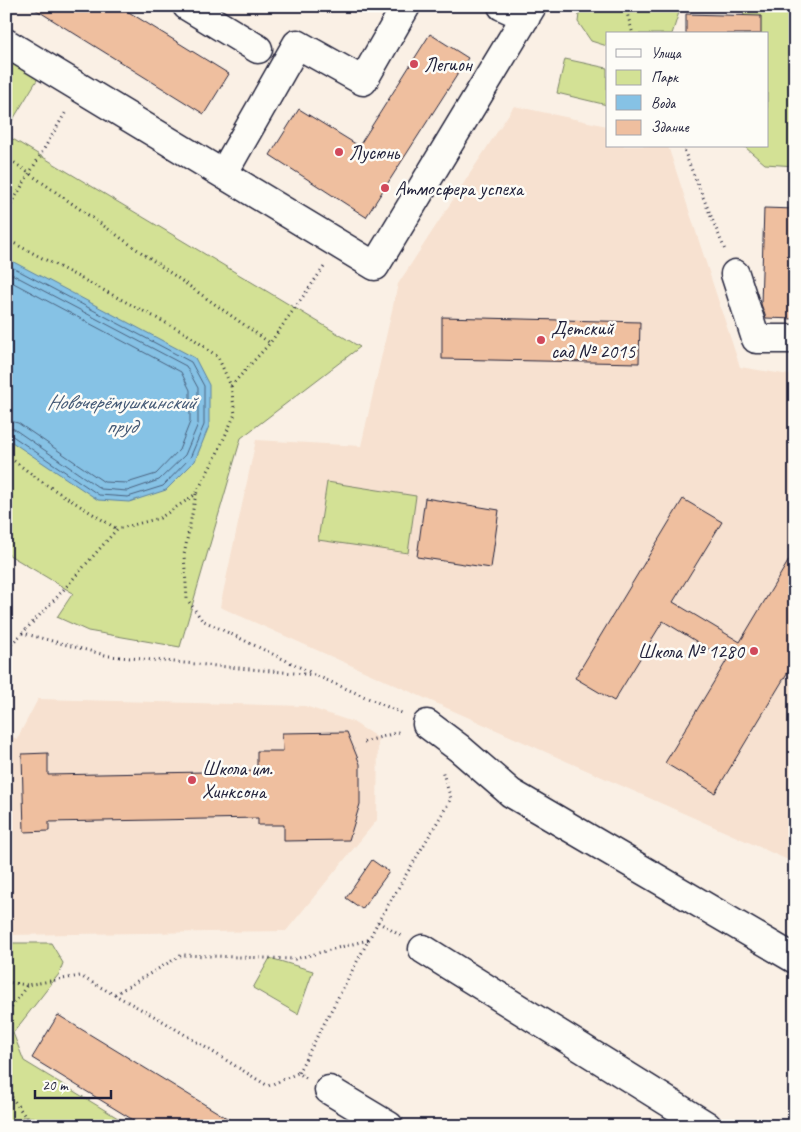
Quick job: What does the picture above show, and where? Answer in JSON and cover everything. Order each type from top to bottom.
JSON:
[{"type":"lane","points":[[187,6],[258,49]]},
{"type":"lane","points":[[222,174],[297,44],[363,81],[406,6]]},
{"type":"lane","points":[[6,43],[375,266],[520,10]]},
{"type":"lane","points":[[735,274],[756,339],[795,339]]},
{"type":"lane","points":[[427,724],[459,748],[511,793],[795,959]]},
{"type":"lane","points":[[424,949],[708,1126]]},
{"type":"lane","points":[[329,1090],[389,1126]]},
{"type":"path","points":[[625,6],[632,32]]},
{"type":"path","points":[[6,213],[80,88]]},
{"type":"path","points":[[684,148],[735,274]]},
{"type":"path","points":[[6,157],[270,342]]},
{"type":"path","points":[[6,239],[187,334],[218,356],[231,386],[234,414],[216,456],[196,494],[184,555],[187,599],[202,620],[315,675],[427,724]]},
{"type":"path","points":[[231,386],[270,342],[339,245]]},
{"type":"path","points":[[6,455],[45,484],[116,529]]},
{"type":"path","points":[[6,650],[58,596],[116,529],[160,518],[196,494]]},
{"type":"path","points":[[22,634],[109,656],[315,675]]},
{"type":"path","points":[[364,742],[427,724]]},
{"type":"path","points":[[6,982],[27,985],[80,976],[161,1020],[268,1086],[298,1073],[369,940],[451,799],[439,761]]},
{"type":"path","points":[[114,994],[182,955],[295,959],[369,940]]},
{"type":"path","points":[[6,1016],[27,985]]},
{"type":"path","points":[[298,1073],[329,1090]]},
{"type":"path","points":[[6,1089],[32,1126]]},
{"type":"shaded area","points":[[514,106],[606,126],[606,148],[669,148],[740,367],[795,376],[795,863],[220,607],[256,440],[361,446],[398,284]]},
{"type":"shaded area","name":"Школа им. Хинксона","points":[[38,699],[305,706],[353,722],[378,738],[377,820],[286,931],[6,935],[6,734],[17,739]]},
{"type":"green space","points":[[580,6],[681,6],[673,32],[606,32],[606,46],[591,41],[578,22]]},
{"type":"green space","points":[[724,6],[795,6],[795,166],[765,164],[746,148],[768,148],[768,32],[743,32],[744,7]]},
{"type":"green space","points":[[6,56],[40,75],[9,126],[6,125]]},
{"type":"green space","points":[[565,59],[606,68],[606,105],[557,93]]},
{"type":"green space","points":[[6,135],[360,347],[241,438],[180,647],[88,631],[57,617],[73,593],[6,553]]},
{"type":"green space","points":[[327,482],[416,496],[408,553],[318,540]]},
{"type":"green space","points":[[6,943],[51,943],[63,963],[59,974],[13,1033],[24,1061],[131,1126],[46,1126],[34,1117],[22,1117],[20,1126],[6,1126]]},
{"type":"green space","points":[[270,958],[313,971],[298,1014],[253,988]]},
{"type":"water","name":"Новочерёмушкинский пруд","points":[[6,258],[195,358],[209,385],[209,426],[195,461],[166,490],[129,502],[98,500],[6,438]]},
{"type":"building","points":[[30,6],[119,6],[229,74],[204,114]]},
{"type":"building","points":[[686,14],[761,16],[761,32],[686,32]]},
{"type":"building","points":[[430,34],[468,58],[366,217],[270,155],[299,109],[359,146]]},
{"type":"building","points":[[764,208],[795,209],[795,319],[766,318],[761,304]]},
{"type":"building","name":"Детский сад № 2015","points":[[442,317],[640,322],[639,363],[442,359]]},
{"type":"building","points":[[425,498],[499,510],[491,568],[417,557]]},
{"type":"building","name":"Школа № 1280","points":[[683,499],[722,522],[673,602],[740,642],[795,550],[795,660],[715,793],[665,763],[727,660],[663,621],[614,701],[575,678]]},
{"type":"building","points":[[347,732],[360,764],[360,804],[349,840],[284,841],[284,825],[258,825],[258,818],[49,822],[49,831],[24,832],[22,754],[48,753],[48,775],[257,771],[257,751],[283,751],[282,733]]},
{"type":"building","points":[[372,860],[389,872],[362,909],[346,898]]},
{"type":"building","points":[[58,1015],[240,1126],[143,1126],[32,1058]]},
{"type":"place","name":"Легион","points":[[414,64]]},
{"type":"place","name":"Лусюнь","points":[[339,152]]},
{"type":"place","name":"Атмосфера успеха","points":[[385,188]]},
{"type":"place","name":"Детский сад № 2015","points":[[541,340]]},
{"type":"place","name":"Школа № 1280","points":[[754,651]]},
{"type":"place","name":"Школа им. Хинксона","points":[[192,780]]}]
